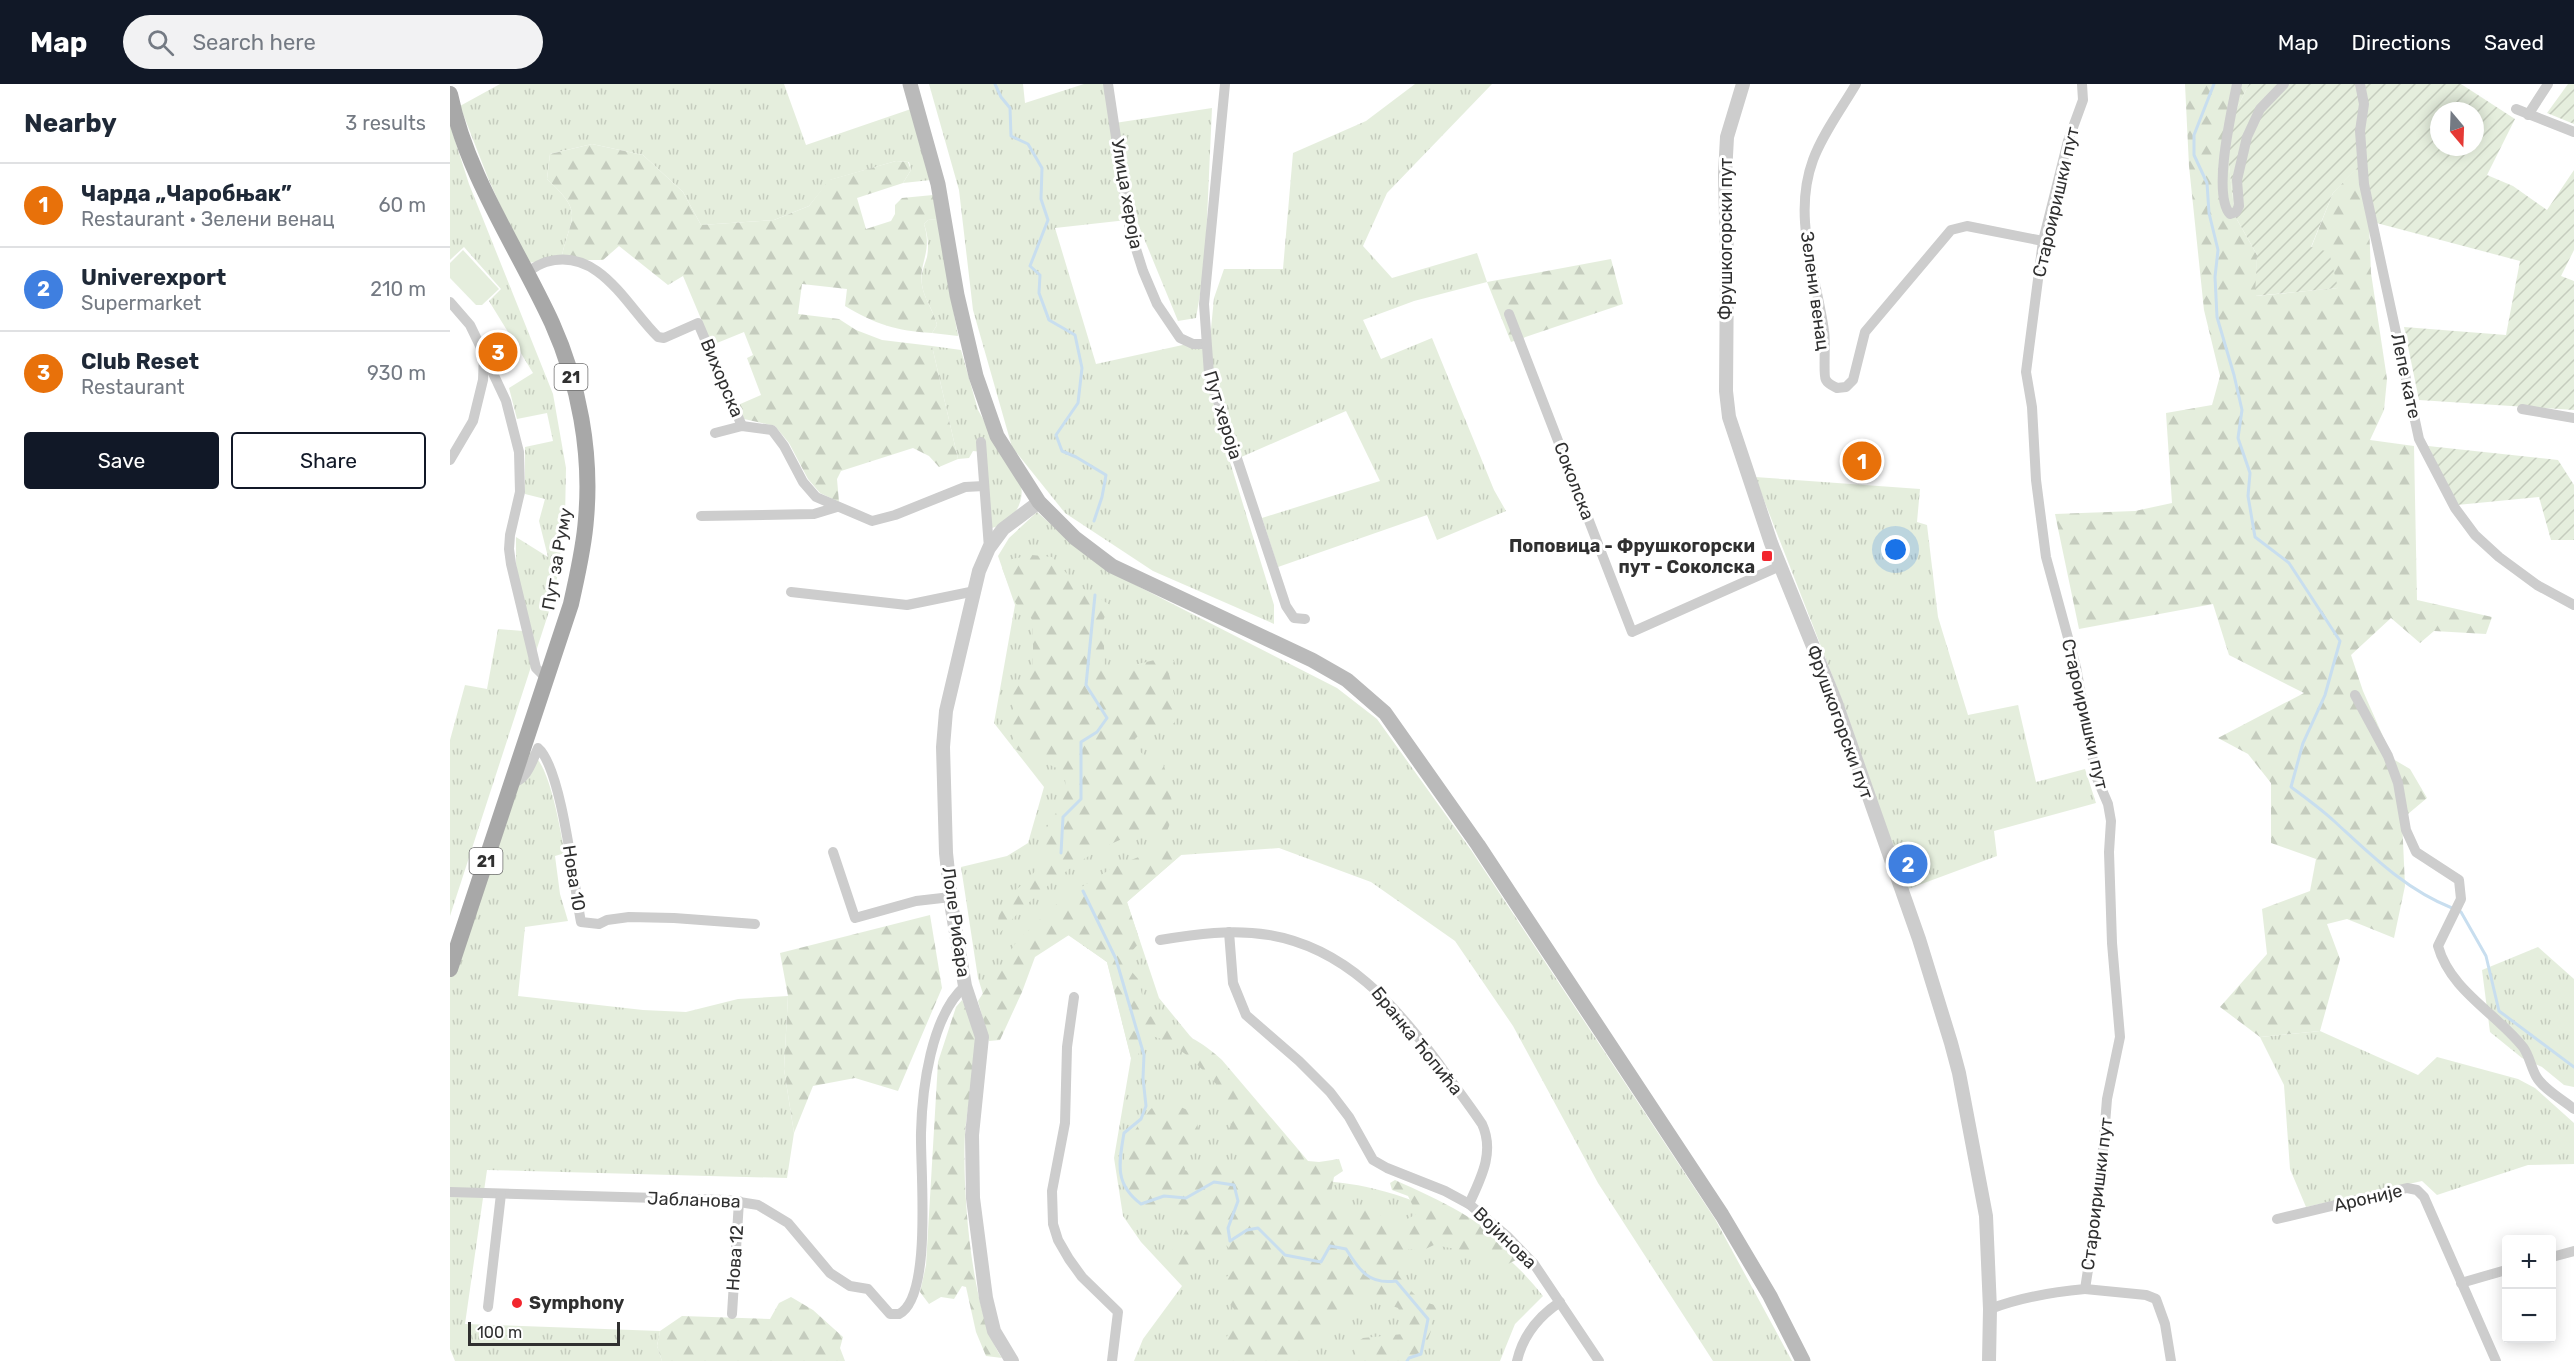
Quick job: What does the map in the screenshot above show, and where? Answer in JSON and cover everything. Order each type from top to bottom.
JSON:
[{"type":"main road","points":[[909,84],[938,184],[957,294],[979,387],[997,436],[1039,502],[1075,538],[1112,566],[1312,660],[1347,680],[1385,713],[1478,845],[1722,1215],[1786,1325],[1803,1361]]},
{"type":"main road","name":"Пут за Руму","points":[[450,94],[471,158],[551,322],[572,378],[582,429],[588,495],[582,555],[575,585],[547,679],[450,969]]},
{"type":"street","name":"Улица хероја","points":[[1108,84],[1130,230],[1143,271],[1157,304],[1180,338],[1193,344],[1206,344]]},
{"type":"street","name":"Пут хероја","points":[[1225,84],[1204,304],[1209,374],[1286,606],[1294,618],[1305,619]]},
{"type":"street","name":"Фрушкогорски пут","points":[[1743,84],[1726,145],[1726,402],[1735,442],[1780,566],[1836,703],[1918,939],[1959,1072],[1986,1216],[1990,1309],[1989,1361]]},
{"type":"street","name":"Зелени венац","points":[[1856,84],[1813,159],[1805,194],[1805,236],[1824,330],[1826,353],[1824,375],[1827,382],[1837,388],[1846,387],[1853,380],[1865,332],[1951,230],[1968,226],[2043,241]]},
{"type":"street","name":"Староиришки пут","points":[[1990,1309],[2011,1300],[2085,1289],[2100,1198],[2108,1098],[2120,1037],[2121,1021],[2112,943],[2109,852],[2111,821],[2108,804],[2095,770],[2076,668],[2046,557],[2026,372],[2043,241],[2068,141],[2083,100],[2082,84]]},
{"type":"street","points":[[2237,84],[2223,169],[2224,208],[2230,214],[2236,212],[2239,206],[2237,180],[2247,137],[2260,109],[2284,84]]},
{"type":"street","name":"Лепе кате","points":[[2360,84],[2364,104],[2360,131],[2364,184],[2419,439],[2455,508],[2475,535],[2499,557],[2537,585],[2574,604]]},
{"type":"street","points":[[2528,115],[2548,84]]},
{"type":"street","points":[[2516,109],[2574,132]]},
{"type":"street","name":"Вихорска","points":[[526,273],[545,262],[560,260],[580,262],[607,278],[658,337],[664,338],[698,323],[742,426]]},
{"type":"street","points":[[450,302],[470,325],[506,401],[519,452],[520,492],[510,535],[511,564],[536,668],[547,679]]},
{"type":"street","name":"Соколска","points":[[1509,314],[1632,632],[1780,566]]},
{"type":"street","points":[[450,460],[473,421],[483,380],[484,354]]},
{"type":"street","points":[[2522,409],[2574,418]]},
{"type":"street","name":"Вихорска","points":[[715,433],[742,426],[772,430],[784,446],[803,482],[816,497],[872,521],[881,520],[965,487],[984,486]]},
{"type":"street","points":[[981,442],[989,548]]},
{"type":"street","name":"Лоле Рибара","points":[[1012,1361],[994,1331],[986,1298],[974,1198],[972,1135],[982,1037],[965,986],[951,897],[944,807],[944,730],[946,711],[979,571],[989,548],[1012,520],[1039,502]]},
{"type":"street","points":[[701,516],[814,514],[837,507]]},
{"type":"street","points":[[791,592],[907,604],[975,591]]},
{"type":"street","points":[[2355,695],[2388,756],[2398,783],[2406,830],[2416,852],[2459,880],[2461,899],[2438,946],[2441,958],[2477,1005],[2506,1028],[2525,1049],[2537,1078],[2574,1109]]},
{"type":"street","name":"Нова 10","points":[[511,783],[524,777],[538,748],[542,751],[549,761],[563,815],[581,922],[599,924],[607,920],[629,917],[755,924]]},
{"type":"street","points":[[833,852],[855,918],[916,901],[951,897]]},
{"type":"street","name":"Бранка Ћопића","points":[[1160,939],[1228,932],[1270,935],[1297,942],[1327,954],[1369,982],[1416,1034],[1477,1116],[1486,1132],[1488,1149],[1485,1163],[1469,1204]]},
{"type":"street","name":"Војинова","points":[[1228,932],[1233,983],[1246,1015],[1330,1092],[1349,1117],[1373,1160],[1469,1204],[1486,1216],[1534,1264],[1599,1361]]},
{"type":"street","name":"Јабланова","points":[[450,1192],[739,1201],[758,1205],[788,1223],[830,1273],[850,1286],[868,1289],[890,1314],[899,1314],[907,1310],[916,1289],[921,1256],[923,1214],[921,1132],[931,1050],[952,999],[965,986]]},
{"type":"street","points":[[1074,997],[1066,1058],[1065,1123],[1052,1191],[1052,1211],[1058,1240],[1069,1259],[1082,1276],[1118,1312],[1112,1361]]},
{"type":"street","name":"Ароније","points":[[2277,1219],[2407,1188],[2414,1189],[2424,1197],[2461,1283]]},
{"type":"street","points":[[488,1307],[501,1194]]},
{"type":"street","name":"Нова 12","points":[[732,1314],[739,1201]]},
{"type":"street","points":[[2556,1256],[2574,1251]]},
{"type":"street","points":[[2496,1361],[2461,1283],[2502,1271]]},
{"type":"street","points":[[2085,1289],[2146,1295],[2156,1299],[2164,1324],[2171,1361]]},
{"type":"street","points":[[1516,1361],[1532,1327],[1545,1312],[1560,1302]]},
{"type":"green space","points":[[500,84],[784,84],[806,145],[911,109],[931,180],[903,183],[911,170],[909,162],[896,161],[830,180],[809,206],[774,220],[701,225],[683,192],[643,155],[592,144],[550,154],[547,179],[567,201],[571,209],[571,224],[561,260],[526,263],[488,178],[460,106]]},
{"type":"green space","points":[[929,84],[1023,84],[1025,103],[1084,84],[1111,84],[1115,123],[1212,108],[1205,264],[1196,318],[1178,321],[1136,219],[1055,228],[1096,364],[1210,339],[1214,298],[1224,269],[1283,269],[1293,153],[1366,121],[1415,84],[1492,84],[1387,193],[1363,246],[1392,278],[1477,253],[1487,282],[1414,301],[1363,320],[1381,359],[1432,338],[1494,490],[1506,511],[1437,540],[1427,515],[1278,567],[1262,518],[1380,481],[1346,411],[1230,462],[1274,605],[1274,624],[1153,571],[1065,513],[1012,447],[973,310],[959,190]]},
{"type":"green space","points":[[2185,84],[2249,84],[2225,132],[2235,216],[2257,255],[2256,296],[2338,288],[2311,248],[2333,193],[2362,162],[2368,199],[2371,273],[2387,379],[2384,410],[2370,440],[2414,446],[2417,600],[2492,617],[2486,634],[2434,631],[2420,643],[2391,618],[2351,655],[2363,691],[2393,759],[2410,769],[2427,798],[2402,819],[2405,886],[2394,938],[2347,919],[2327,924],[2340,959],[2320,1031],[2260,1037],[2220,1007],[2267,954],[2262,909],[2310,891],[2316,859],[2271,843],[2271,783],[2248,754],[2218,738],[2304,693],[2229,655],[2213,604],[2079,629],[2055,514],[2135,511],[2172,503],[2166,413],[2212,405],[2220,376],[2204,310],[2189,166]]},
{"type":"green space","points":[[2249,84],[2461,84],[2515,119],[2487,175],[2513,186],[2547,210],[2574,170],[2574,250],[2561,276],[2574,281],[2574,410],[2419,400],[2404,327],[2506,335],[2520,261],[2369,221],[2362,163],[2333,193],[2311,247],[2329,252],[2338,288],[2255,296],[2257,255],[2235,216],[2225,132]]},
{"type":"green space","points":[[2568,84],[2574,84],[2574,124],[2547,113]]},
{"type":"green space","points":[[450,125],[469,184],[553,394],[566,468],[565,518],[555,593],[450,916],[450,740],[465,685],[487,689],[498,629],[523,631],[516,563],[516,537],[548,557],[539,521],[545,499],[525,494],[525,447],[553,441],[547,413],[517,419],[509,388],[533,373],[489,301],[501,289],[464,247],[450,260]]},
{"type":"green space","points":[[592,144],[643,155],[683,192],[701,225],[774,220],[809,206],[829,180],[896,161],[908,162],[911,170],[903,183],[857,198],[866,229],[891,221],[895,214],[895,205],[902,198],[933,195],[937,219],[928,220],[924,224],[927,242],[921,277],[923,290],[937,325],[932,333],[897,328],[876,322],[856,312],[845,306],[847,289],[802,284],[798,314],[839,319],[856,330],[882,340],[932,346],[958,459],[939,467],[929,456],[913,448],[841,471],[837,479],[839,502],[820,493],[808,479],[789,443],[775,426],[744,419],[738,405],[761,395],[747,358],[753,355],[744,332],[712,345],[683,276],[668,285],[619,246],[603,260],[561,260],[572,216],[567,201],[547,179],[550,154]]},
{"type":"green space","points":[[937,219],[958,336],[932,333],[937,325],[922,285],[922,274],[928,249],[924,224],[928,220]]},
{"type":"green space","points":[[463,250],[499,289],[482,305],[476,305],[450,278],[450,263]]},
{"type":"green space","points":[[1611,259],[1623,304],[1511,342],[1487,282]]},
{"type":"green space","points":[[932,346],[961,350],[978,410],[1021,486],[1019,506],[1011,518],[999,526],[992,528],[983,452],[973,451],[969,458],[958,459]]},
{"type":"green space","points":[[2428,446],[2558,460],[2574,485],[2574,540],[2551,540],[2539,497],[2457,505]]},
{"type":"green space","points":[[1755,477],[1920,489],[1917,522],[1927,525],[1938,617],[1968,715],[2018,705],[2036,782],[2085,769],[2096,803],[1994,831],[1997,856],[1908,889],[1843,703]]},
{"type":"green space","points":[[1037,512],[1071,542],[1118,576],[1337,688],[1377,719],[1471,850],[1715,1219],[1792,1361],[1713,1361],[1598,1183],[1513,1026],[1455,941],[1371,882],[1279,848],[1181,855],[1127,902],[1159,998],[1306,1178],[1375,1189],[1424,1205],[1447,1216],[1489,1243],[1508,1259],[1543,1296],[1515,1324],[1500,1361],[1134,1361],[1143,1339],[1182,1286],[1141,1242],[1123,1216],[1114,1158],[1131,1058],[1107,962],[1068,935],[1025,953],[983,994],[978,978],[961,867],[1007,856],[1028,843],[1044,787],[994,723],[1015,605],[998,556],[1009,538]]},
{"type":"green space","points":[[1032,555],[1052,557],[1077,585],[1110,605],[1113,613],[1105,616],[1103,621],[1105,672],[1167,657],[1174,661],[1169,674],[1179,714],[1174,723],[1141,733],[1135,739],[1144,755],[1161,759],[1169,785],[1172,814],[1167,831],[1130,836],[1112,843],[1076,864],[1041,891],[998,935],[998,921],[1003,903],[1039,865],[1044,833],[1061,804],[1065,792],[1063,771],[1013,748],[1013,691],[1033,670],[1033,622],[1028,612],[1016,604],[1002,568],[1012,559]]},
{"type":"green space","points":[[525,750],[532,753],[539,762],[554,800],[565,853],[555,856],[560,894],[568,921],[525,927],[518,996],[643,1010],[686,1012],[738,999],[788,996],[784,1069],[794,1133],[787,1178],[487,1170],[465,1324],[660,1331],[657,1346],[662,1361],[455,1361],[450,1349],[450,975]]},
{"type":"green space","points":[[1180,846],[1181,855],[1127,902],[1140,942],[1132,951],[1132,972],[1138,979],[1148,1017],[1157,1015],[1166,1020],[1166,1030],[1189,1037],[1222,1060],[1308,1161],[1339,1159],[1343,1171],[1334,1177],[1330,1198],[1339,1208],[1363,1208],[1380,1214],[1384,1221],[1399,1223],[1417,1214],[1408,1196],[1392,1190],[1390,1183],[1395,1180],[1477,1222],[1518,1259],[1502,1267],[1496,1266],[1486,1256],[1467,1251],[1434,1245],[1421,1251],[1409,1249],[1402,1258],[1398,1274],[1416,1296],[1427,1303],[1441,1306],[1442,1314],[1431,1321],[1431,1331],[1420,1361],[1358,1361],[1353,1345],[1363,1338],[1403,1334],[1407,1326],[1398,1308],[1368,1297],[1356,1303],[1335,1324],[1323,1328],[1309,1349],[1305,1361],[1233,1361],[1223,1345],[1231,1328],[1234,1309],[1222,1289],[1224,1280],[1234,1270],[1228,1257],[1229,1248],[1223,1242],[1189,1271],[1175,1270],[1167,1262],[1169,1253],[1179,1243],[1190,1222],[1183,1210],[1173,1206],[1138,1208],[1128,1202],[1124,1157],[1129,1139],[1150,1110],[1162,1104],[1168,1104],[1181,1107],[1191,1113],[1197,1122],[1198,1136],[1185,1170],[1194,1175],[1215,1161],[1222,1165],[1239,1164],[1244,1153],[1229,1129],[1236,1114],[1213,1092],[1217,1085],[1203,1070],[1165,1040],[1146,1036],[1138,1055],[1131,1058],[1107,962],[1069,935],[1035,957],[1000,1040],[989,1041],[978,1001],[1017,941],[1062,899],[1114,867],[1141,856]]},
{"type":"green space","points":[[930,915],[942,988],[898,1091],[855,1078],[813,1086],[794,1133],[784,1069],[788,996],[780,953]]},
{"type":"green space","points":[[2538,947],[2574,979],[2574,1087],[2564,1085],[2542,1067],[2522,1058],[2490,1032],[2482,970]]},
{"type":"green space","points":[[962,1000],[973,1024],[976,1039],[965,1134],[967,1217],[976,1282],[983,1312],[991,1338],[1002,1358],[986,1356],[976,1332],[966,1287],[962,1286],[954,1299],[941,1297],[929,1304],[920,1292],[926,1265],[938,1062],[956,1007]]},
{"type":"green space","points":[[2320,1031],[2418,1075],[2437,1057],[2518,1079],[2535,1088],[2574,1123],[2574,1164],[2528,1165],[2437,1195],[2422,1181],[2306,1207],[2290,1169],[2284,1085],[2260,1037]]},
{"type":"green space","points":[[791,1297],[813,1310],[843,1337],[840,1348],[845,1361],[662,1361],[657,1346],[660,1331],[682,1316],[770,1319],[779,1303]]},
{"type":"waterway","points":[[995,84],[1001,97],[1010,108],[1011,136],[1028,144],[1042,168],[1041,199],[1048,220],[1030,266],[1040,275],[1039,293],[1049,320],[1075,335],[1082,368],[1078,403],[1056,435],[1062,451],[1106,475],[1094,521]]},
{"type":"waterway","points":[[2214,84],[2194,135],[2194,155],[2207,183],[2209,213],[2218,250],[2215,277],[2217,317],[2242,410],[2238,438],[2250,473],[2248,496],[2255,537],[2289,563],[2340,641],[2325,695],[2303,743],[2291,787],[2324,812],[2404,882],[2452,908]]},
{"type":"waterway","points":[[1061,853],[1063,817],[1081,799],[1081,742],[1097,732],[1107,718],[1086,685],[1095,595]]},
{"type":"waterway","points":[[1083,891],[1116,959],[1144,1055],[1143,1078],[1146,1106],[1141,1119],[1124,1133],[1121,1154],[1120,1172],[1126,1189],[1141,1204],[1164,1196],[1186,1198],[1214,1182],[1234,1185],[1238,1201],[1228,1228],[1230,1241],[1247,1230],[1258,1228],[1285,1255],[1321,1262],[1330,1246],[1346,1249],[1360,1269],[1372,1278],[1379,1281],[1396,1281],[1428,1319],[1421,1354],[1407,1361]]},
{"type":"waterway","points":[[2458,911],[2461,912],[2486,956],[2499,1011],[2574,1067]]},
{"type":"place","name":"Club Reset","points":[[498,352]]},
{"type":"place","name":"Чарда „Чаробњак”","points":[[1862,461]]},
{"type":"place","name":"Поповица - Фрушкогорски пут - Соколска","points":[[1767,556]]},
{"type":"place","name":"Univerexport","points":[[1908,864]]},
{"type":"place","name":"Symphony","points":[[517,1303]]}]
